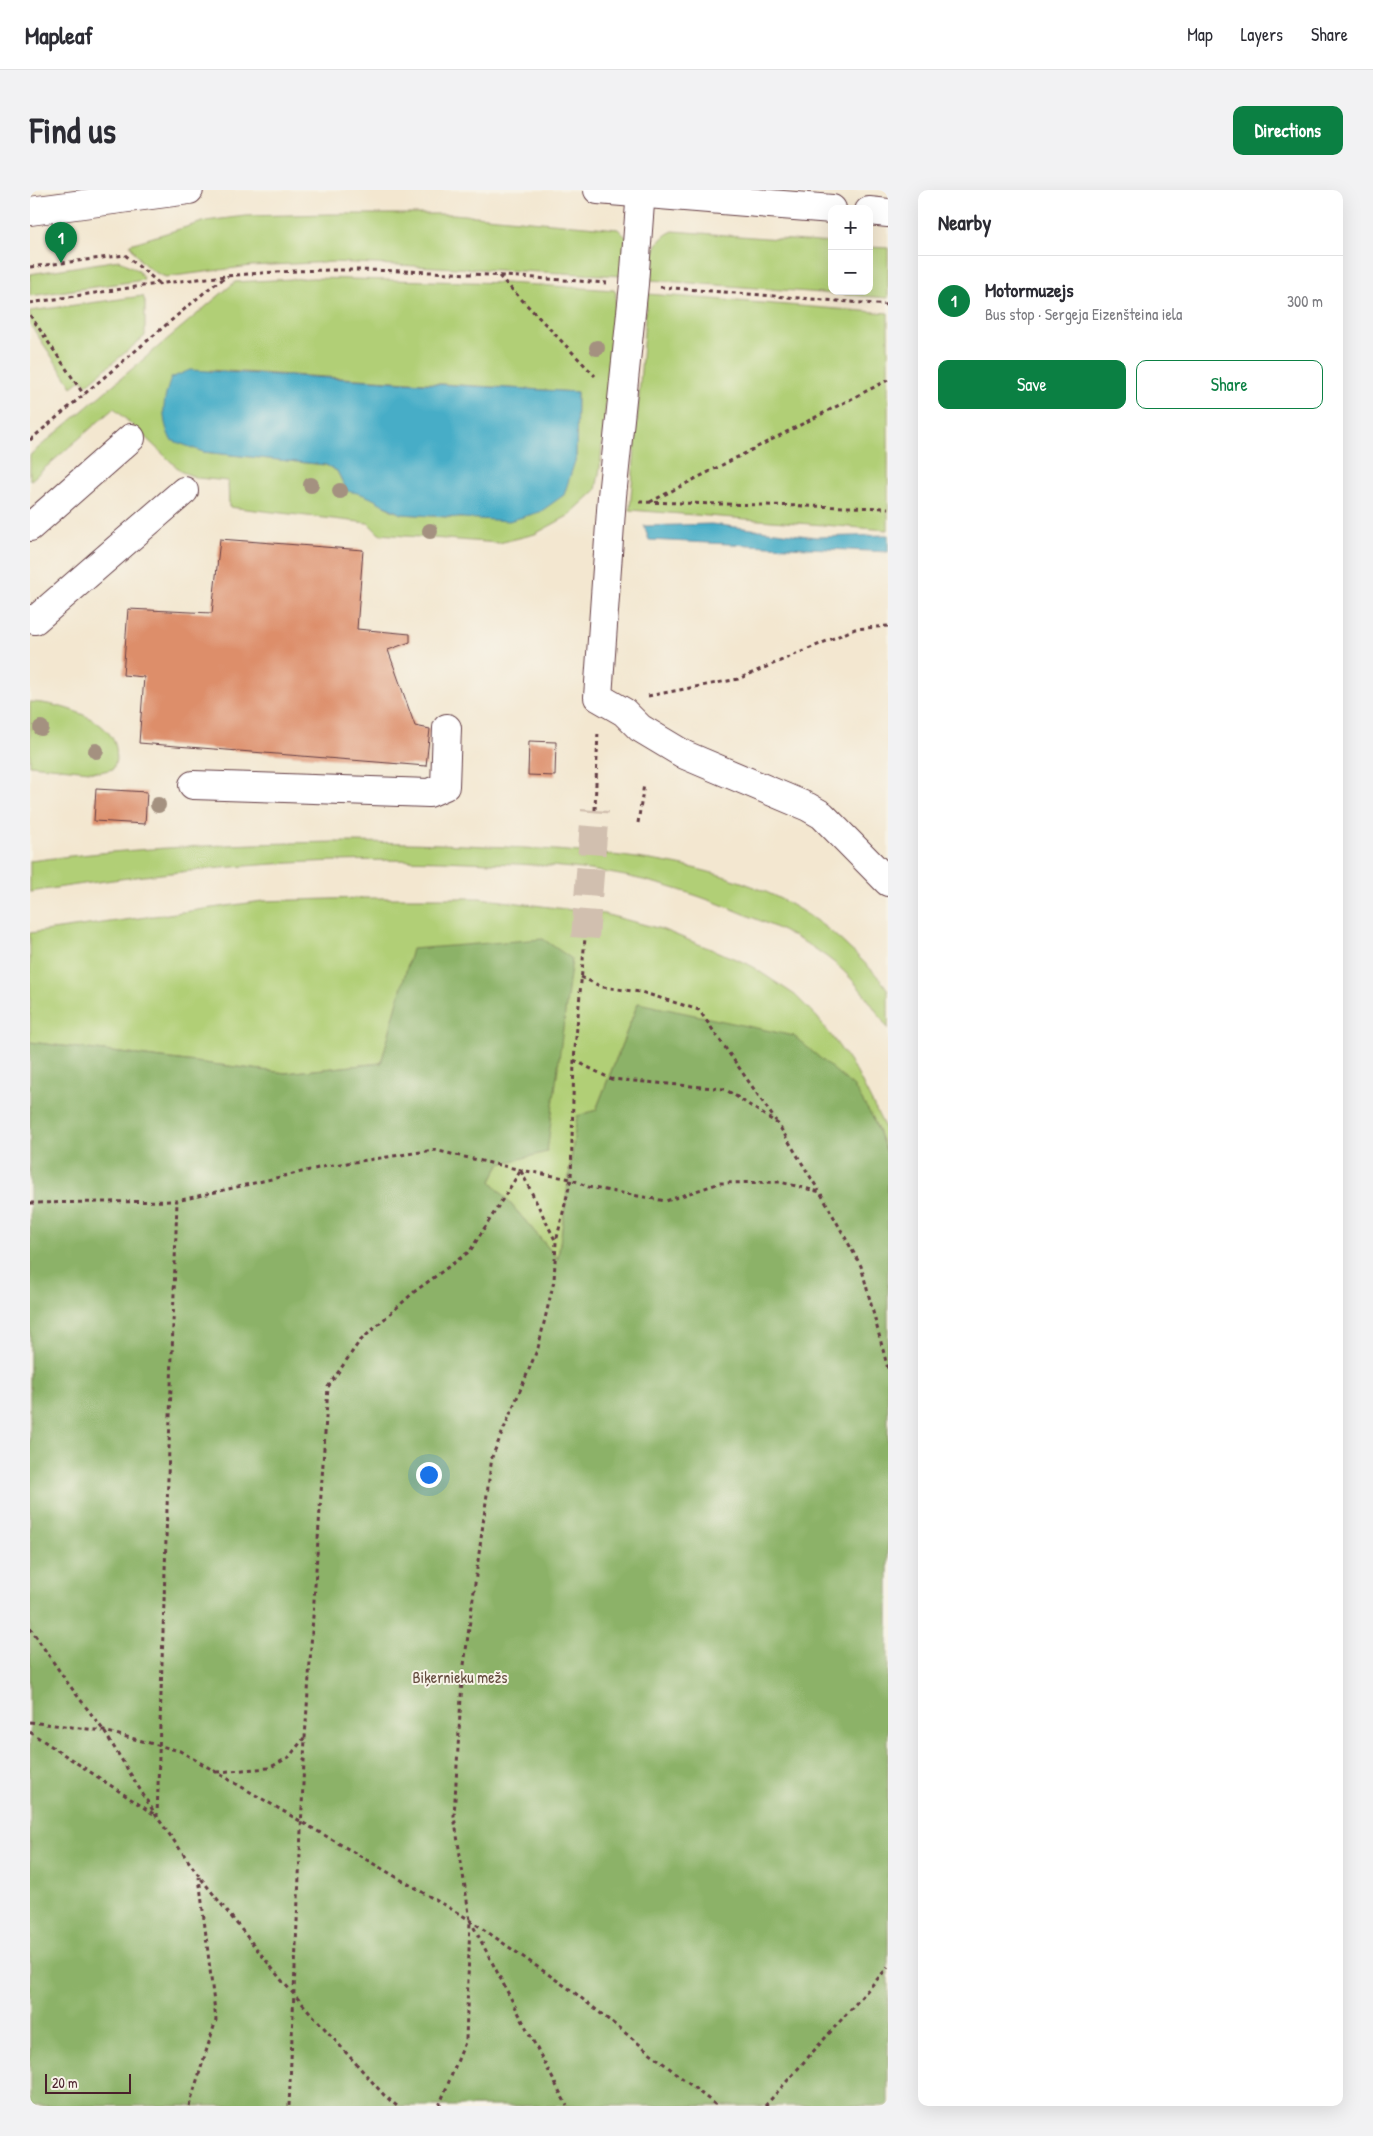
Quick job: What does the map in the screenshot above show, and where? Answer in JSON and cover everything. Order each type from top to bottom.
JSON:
[{"type":"street","points":[[30,211],[189,190]]},
{"type":"street","points":[[598,190],[825,202]]},
{"type":"street","points":[[641,191],[610,525],[606,701],[624,712],[640,728],[685,755],[808,807],[822,815],[888,882]]},
{"type":"street","points":[[873,211],[888,213]]},
{"type":"street","points":[[30,527],[131,438]]},
{"type":"street","points":[[30,619],[35,620],[184,490]]},
{"type":"street","points":[[193,785],[429,793],[444,786],[447,728]]},
{"type":"path","points":[[30,267],[125,255],[159,283]]},
{"type":"path","points":[[30,303],[159,283],[230,275],[341,270],[498,276],[612,283]]},
{"type":"path","points":[[30,440],[212,286],[230,275]]},
{"type":"path","points":[[498,276],[621,404]]},
{"type":"path","points":[[657,286],[888,305]]},
{"type":"path","points":[[30,315],[84,394]]},
{"type":"path","points":[[650,503],[888,380]]},
{"type":"path","points":[[610,525],[631,502],[888,508]]},
{"type":"path","points":[[595,810],[606,701],[626,700],[738,679],[855,629],[888,626]]},
{"type":"path","points":[[638,823],[644,784]]},
{"type":"path","points":[[439,2106],[466,2040],[470,1920],[454,1816],[462,1680],[492,1457],[538,1348],[554,1281],[556,1242],[571,1179],[574,1060],[585,938]]},
{"type":"path","points":[[582,977],[602,987],[641,992],[699,1010],[778,1124],[820,1192],[861,1266],[888,1369]]},
{"type":"path","points":[[574,1060],[611,1079],[725,1089],[778,1124]]},
{"type":"path","points":[[30,1203],[177,1201],[327,1166],[434,1150],[521,1170],[571,1179],[588,1187],[666,1201],[720,1183],[780,1182],[820,1192]]},
{"type":"path","points":[[521,1170],[556,1242]]},
{"type":"path","points":[[289,2106],[305,1738],[328,1387],[359,1342],[414,1292],[470,1251],[521,1170]]},
{"type":"path","points":[[157,1817],[177,1201]]},
{"type":"path","points":[[30,1628],[67,1682],[104,1730],[157,1817],[199,1876],[295,1996],[397,2106]]},
{"type":"path","points":[[30,1722],[104,1730],[158,1747],[180,1751],[470,1920],[575,1993],[717,2106]]},
{"type":"path","points":[[30,1732],[157,1817]]},
{"type":"path","points":[[217,1772],[268,1768],[288,1757],[305,1738]]},
{"type":"path","points":[[189,2106],[216,2020],[199,1876]]},
{"type":"path","points":[[470,1920],[567,2106]]},
{"type":"path","points":[[765,2106],[888,1967]]},
{"type":"green space","points":[[453,214],[618,229],[626,237],[624,276],[333,262],[251,266],[166,277],[154,272],[144,264],[130,244],[206,221],[245,216]]},
{"type":"green space","points":[[673,231],[828,243],[828,293],[651,280],[648,276],[654,249],[667,234]]},
{"type":"green space","points":[[873,247],[888,248],[888,298],[848,295],[873,295]]},
{"type":"green space","points":[[119,260],[139,271],[144,280],[30,296],[30,274]]},
{"type":"green space","points":[[313,278],[506,283],[614,290],[616,293],[600,468],[596,490],[568,516],[535,534],[499,543],[379,534],[368,523],[229,507],[228,481],[198,478],[182,472],[114,408],[30,481],[30,455],[235,282]],"holes":[[[210,370],[577,392],[576,458],[461,518],[402,514],[391,510],[366,493],[347,491],[337,471],[326,465],[203,452]]]},
{"type":"green space","points":[[647,294],[888,313],[888,530],[630,510]]},
{"type":"green space","points":[[143,296],[145,302],[145,336],[86,385],[82,379],[72,387],[30,324],[30,311]]},
{"type":"green space","points":[[30,702],[44,703],[76,712],[104,728],[113,740],[117,753],[113,769],[100,772],[30,765]]},
{"type":"green space","points":[[337,842],[465,845],[624,856],[706,871],[745,883],[782,900],[817,921],[865,963],[882,981],[888,991],[888,1029],[851,979],[827,957],[806,943],[784,931],[698,896],[645,880],[609,873],[521,864],[358,860],[303,862],[194,871],[30,892],[30,861],[145,849]]},
{"type":"green space","points":[[362,898],[479,898],[604,914],[661,929],[748,964],[795,995],[817,1017],[838,1045],[856,1071],[887,1132],[888,1156],[873,1118],[638,1003],[596,1110],[577,1117],[558,1259],[491,1181],[500,1164],[413,949],[381,1063],[286,1073],[30,1042],[30,933],[263,901]]},
{"type":"green space","name":"Biķernieku mežs","points":[[543,939],[572,959],[547,1152],[500,1164],[491,1181],[558,1259],[577,1116],[596,1110],[638,1003],[794,1036],[854,1087],[873,1118],[888,1156],[888,2106],[30,2106],[30,1042],[286,1073],[381,1063],[412,949]]},
{"type":"water","points":[[190,370],[577,392],[576,458],[564,495],[540,512],[509,521],[402,514],[370,498],[347,491],[337,471],[326,465],[203,452],[171,440],[164,416],[166,394],[171,378]]},
{"type":"water","points":[[711,524],[816,537],[888,535],[888,552],[649,540],[644,526]]},
{"type":"building","points":[[220,539],[363,550],[357,629],[410,634],[410,642],[388,650],[415,726],[430,729],[426,766],[139,743],[144,677],[123,675],[128,609],[212,613]]},
{"type":"building","points":[[529,741],[556,742],[555,776],[528,775]]},
{"type":"building","points":[[96,789],[147,792],[145,824],[94,821]]},
{"type":"tunnel","points":[[585,938],[595,810]]},
{"type":"place","name":"Motormuzejs","points":[[61,263]]}]
